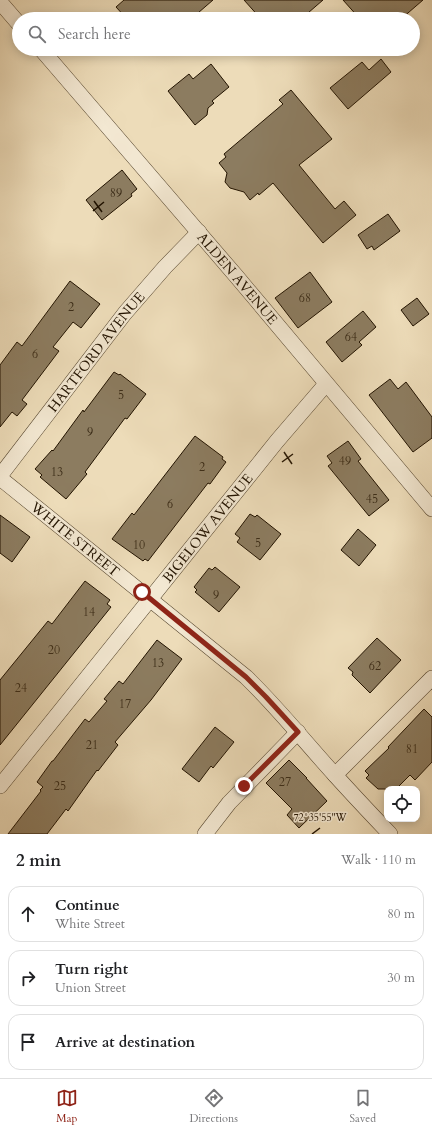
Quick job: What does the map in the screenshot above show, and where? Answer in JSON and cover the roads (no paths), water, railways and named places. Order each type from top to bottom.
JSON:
[{"type":"street","points":[[0,2],[12,16]]},
{"type":"street","name":"ALDEN AVENUE","points":[[47,56],[199,232],[432,509]]},
{"type":"street","name":"HARTFORD AVENUE","points":[[0,477],[125,313],[165,267],[199,232]]},
{"type":"street","name":"BIGELOW AVENUE","points":[[0,786],[277,441],[326,384]]},
{"type":"street","name":"WHITE STREET","points":[[0,477],[246,677],[266,697],[390,834]]},
{"type":"street","points":[[335,775],[432,678]]},
{"type":"street","points":[[205,834],[229,803],[298,732]]}]
